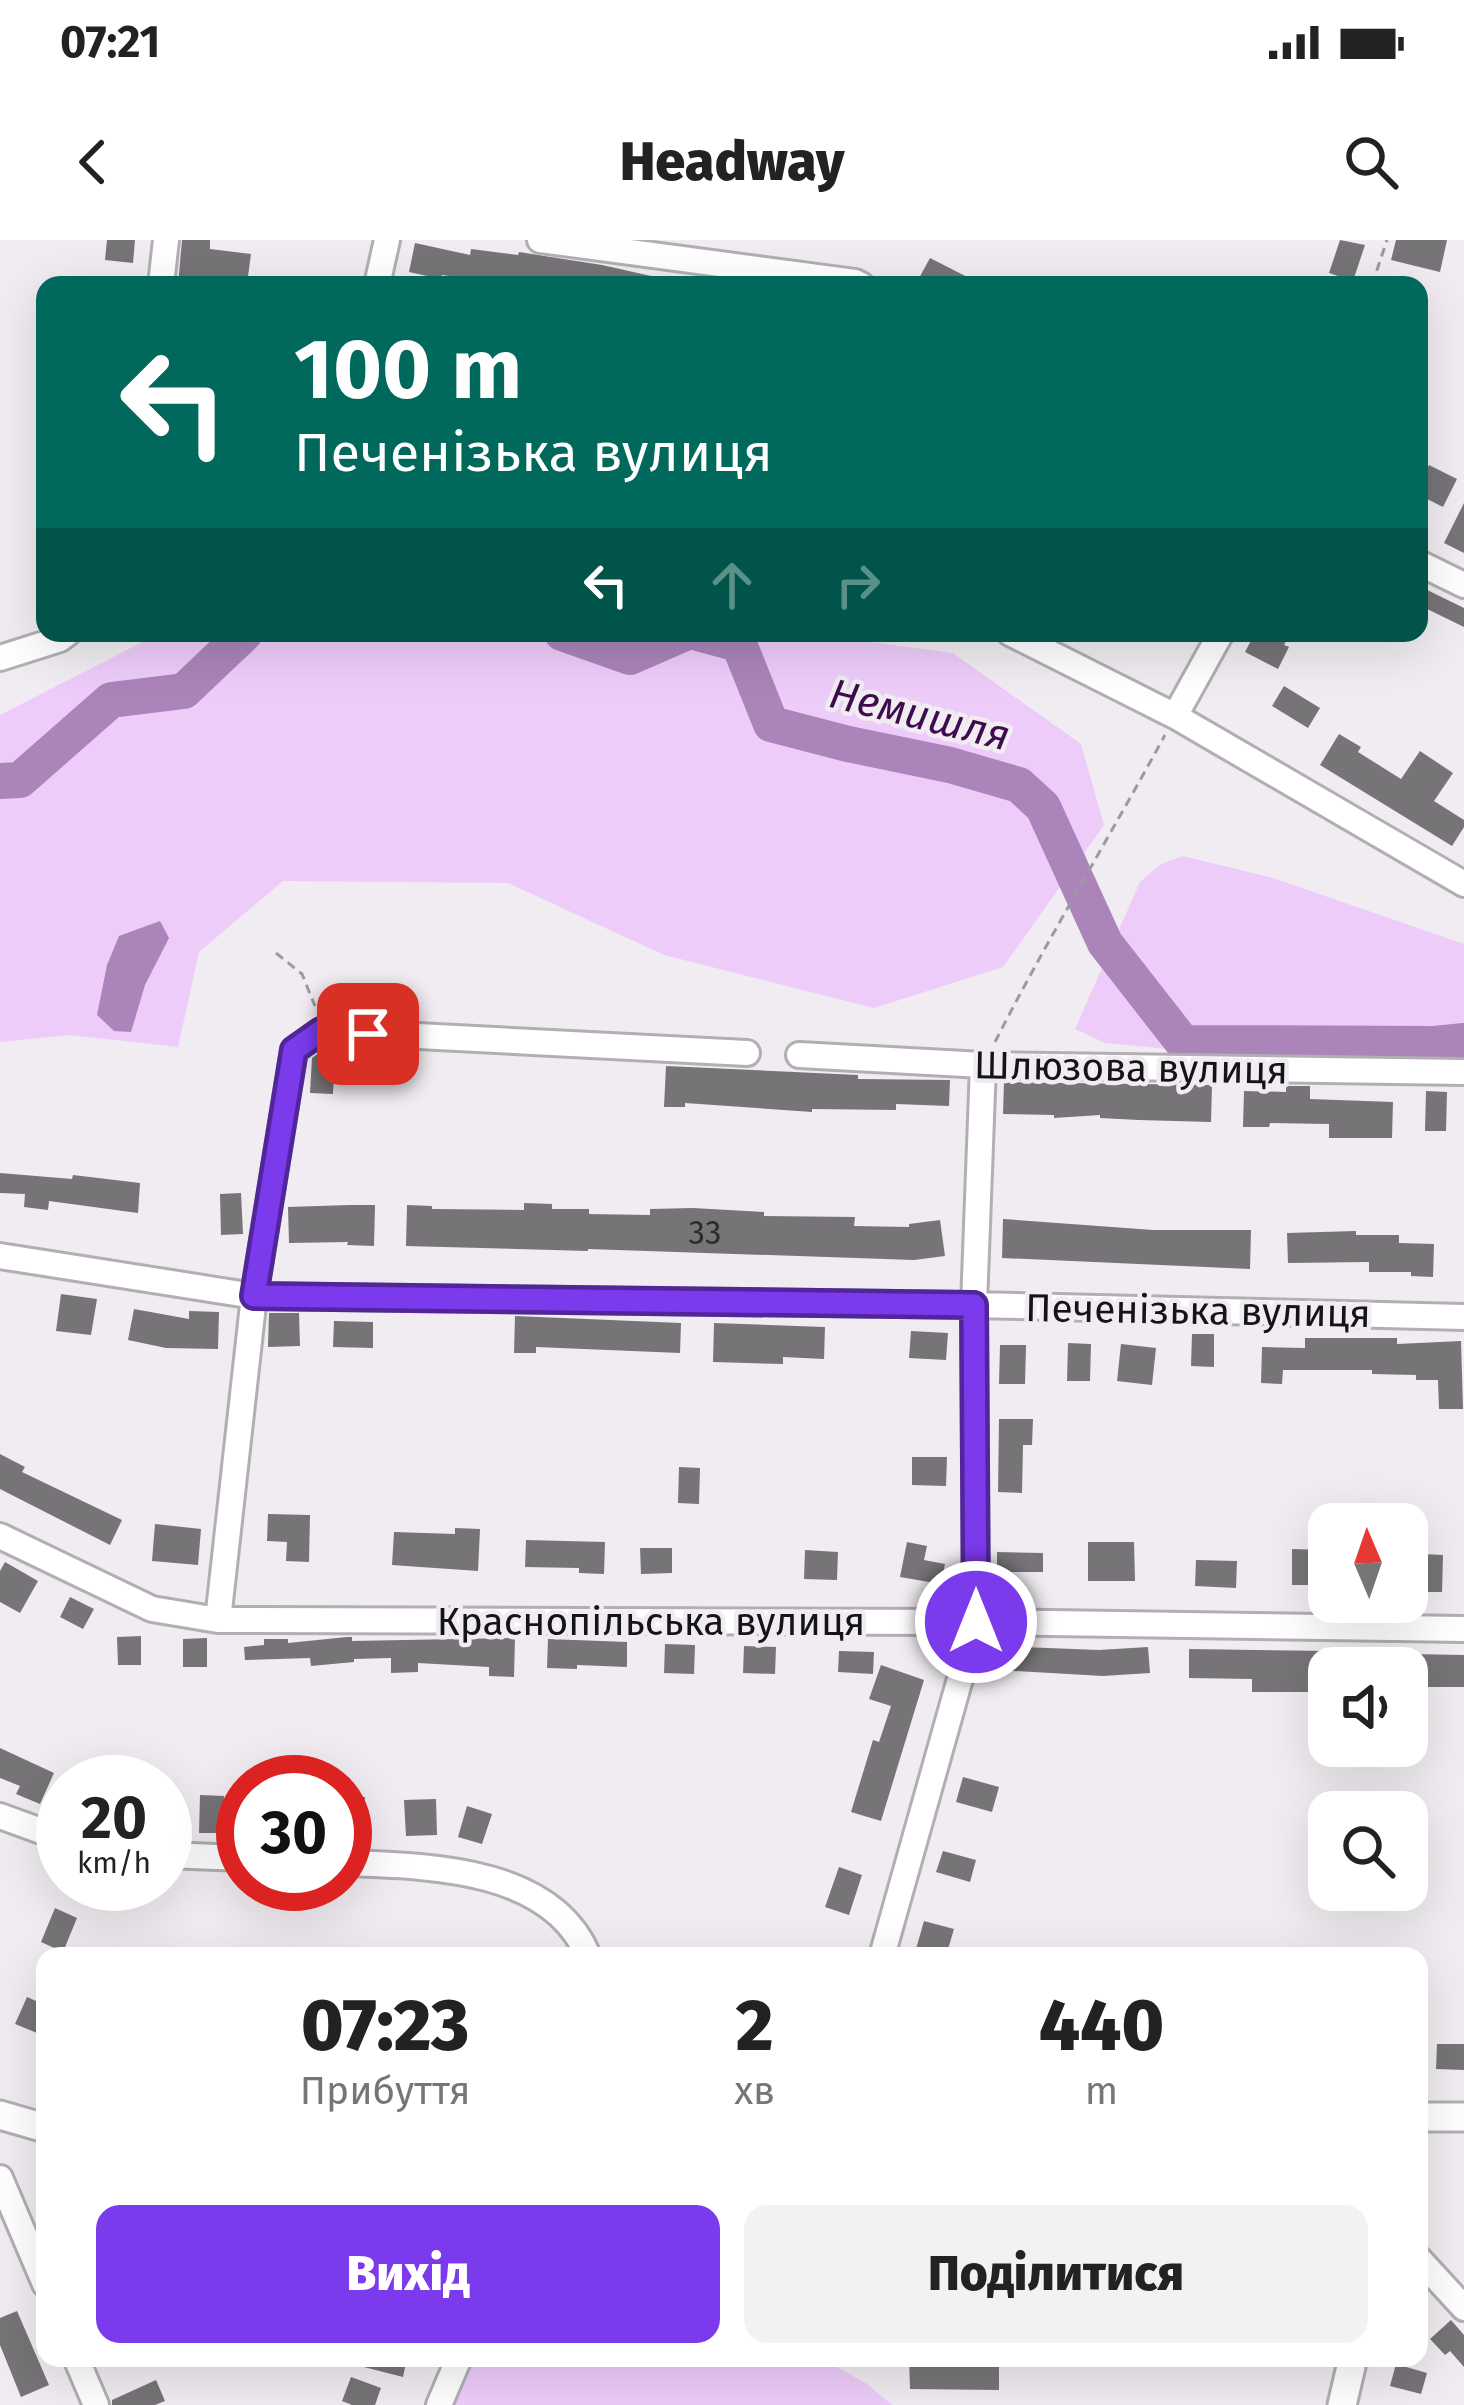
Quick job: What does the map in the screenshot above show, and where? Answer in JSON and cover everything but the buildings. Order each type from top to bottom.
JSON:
[{"type":"street","points":[[162,276],[166,240]]},
{"type":"street","points":[[379,276],[387,240]]},
{"type":"street","points":[[540,240],[810,276]]},
{"type":"street","points":[[1428,567],[1464,585]]},
{"type":"street","points":[[0,658],[51,642]]},
{"type":"street","points":[[1028,642],[1175,716],[1464,884]]},
{"type":"street","points":[[1175,716],[1216,642]]},
{"type":"street","points":[[218,1620],[254,1296],[294,1050],[321,1031],[746,1053]]},
{"type":"street","name":"Шлюзова вулиця","points":[[799,1055],[983,1065],[1464,1072]]},
{"type":"street","points":[[884,1947],[976,1622],[974,1305],[983,1065]]},
{"type":"street","name":"Печенізька вулиця","points":[[0,1256],[254,1296],[1464,1317]]},
{"type":"street","name":"Краснопільська вулиця","points":[[0,1536],[152,1609],[218,1620],[1464,1629]]},
{"type":"street","points":[[0,1816],[36,1830]]},
{"type":"street","points":[[372,1864],[434,1867],[524,1892],[563,1915],[584,1947]]},
{"type":"street","points":[[0,2115],[36,2125]]},
{"type":"street","points":[[1428,2117],[1464,2117]]},
{"type":"street","points":[[0,2178],[36,2263]]},
{"type":"street","points":[[1428,2269],[1464,2308]]},
{"type":"street","points":[[80,2367],[96,2405]]},
{"type":"street","points":[[439,2405],[455,2367]]},
{"type":"street","points":[[1342,2405],[1351,2367]]},
{"type":"path","points":[[1375,276],[1388,240]]},
{"type":"path","points":[[983,1065],[1048,939],[1175,716]]},
{"type":"path","points":[[276,952],[302,974],[321,1031]]},
{"type":"shaded area","points":[[142,642],[871,642],[953,653],[1081,744],[1104,825],[1003,967],[874,1008],[664,955],[508,883],[283,881],[199,952],[178,1047],[69,1035],[0,1042],[0,715]]},
{"type":"shaded area","points":[[1183,856],[1273,878],[1464,944],[1464,1052],[1300,1054],[1168,1049],[1105,1043],[1075,1029],[1140,882],[1161,864]]},
{"type":"shaded area","points":[[160,921],[169,938],[145,985],[131,1032],[114,1031],[97,1015],[107,965],[119,936]]},
{"type":"shaded area","points":[[455,2367],[837,2367],[892,2405],[439,2405]]},
{"type":"waterway","name":"Немишля","points":[[0,781],[20,780],[111,700],[184,691],[236,642]]},
{"type":"waterway","name":"Немишля","points":[[588,642],[630,657],[664,642]]},
{"type":"waterway","name":"Немишля","points":[[732,642],[739,644],[771,724],[1019,785],[1043,807],[1105,943],[1183,1043],[1464,1041]]},
{"type":"route","points":[[368,1034],[321,1031],[294,1050],[254,1296],[974,1305],[976,1622]]}]
